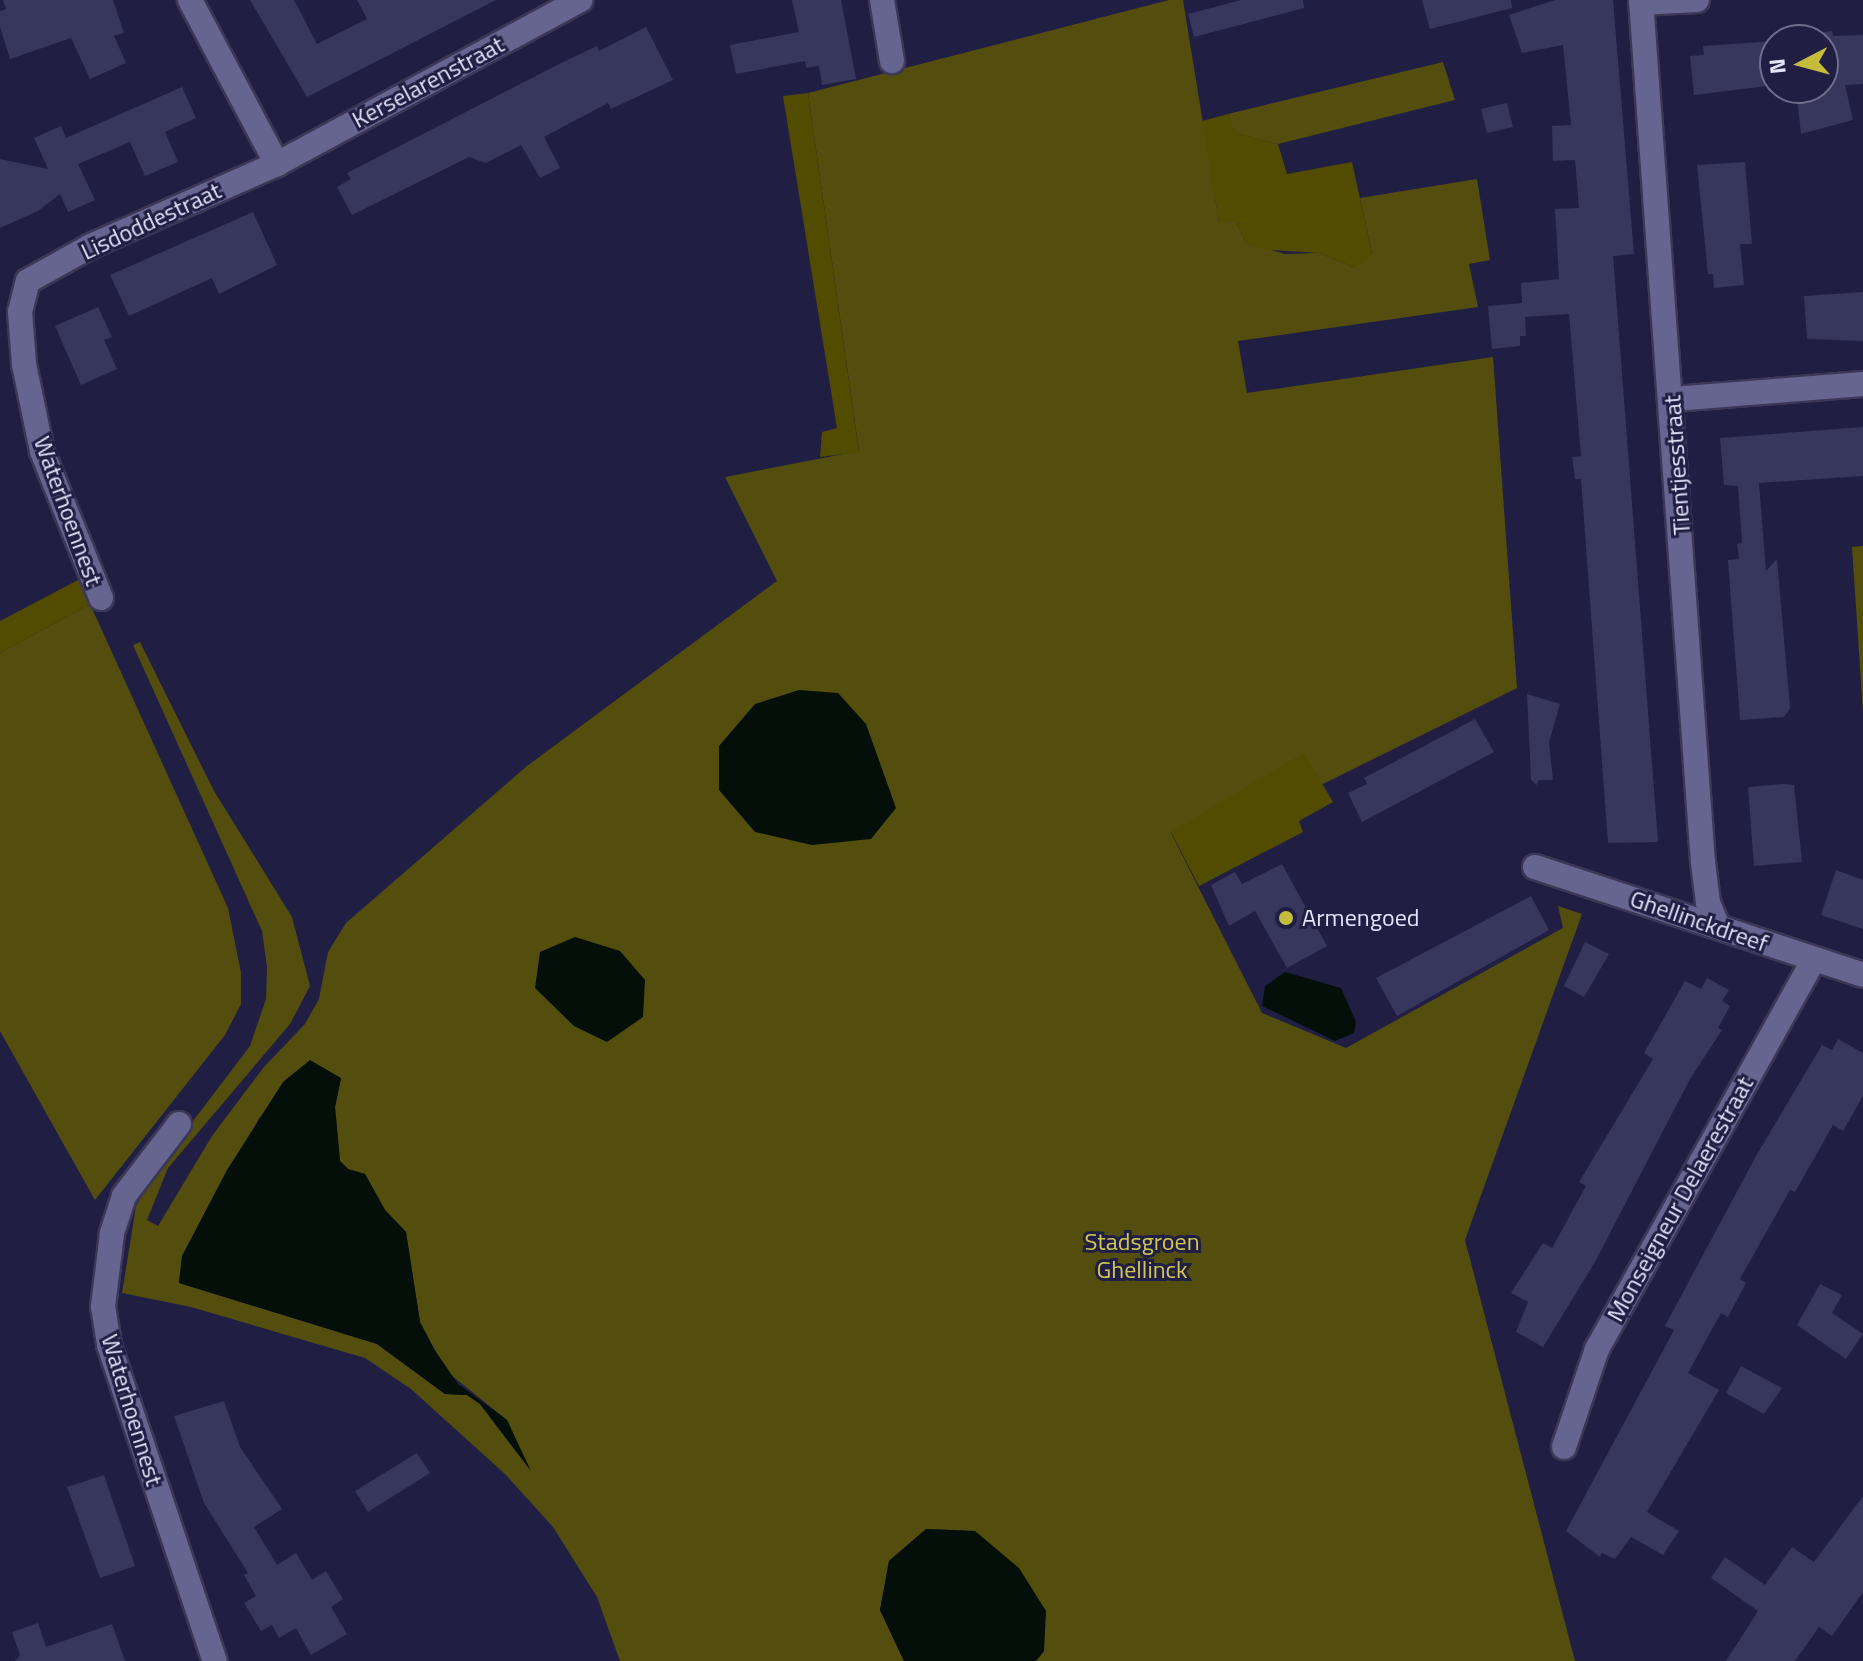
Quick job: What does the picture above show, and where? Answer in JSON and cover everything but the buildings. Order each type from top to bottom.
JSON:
[{"type":"street","points":[[190,0],[277,164]]},
{"type":"street","name":"Kerselarenstraat","points":[[277,164],[580,0]]},
{"type":"street","points":[[882,0],[892,61]]},
{"type":"street","points":[[1641,2],[1697,0]]},
{"type":"street","name":"Tientjesstraat","points":[[1641,2],[1673,399],[1703,862],[1708,903],[1718,927]]},
{"type":"street","name":"Lisdoddestraat","points":[[28,281],[91,246],[277,164]]},
{"type":"street","name":"Waterhoennest","points":[[28,281],[20,312],[24,364],[42,451],[101,598]]},
{"type":"street","points":[[1673,399],[1863,384]]},
{"type":"street","name":"Ghellinckdreef","points":[[1535,867],[1863,975]]},
{"type":"street","name":"Monseigneur Delaerestraat","points":[[1564,1447],[1597,1349],[1814,959]]},
{"type":"street","name":"Waterhoennest","points":[[179,1124],[124,1196],[112,1234],[103,1306],[109,1345],[215,1661]]},
{"type":"green space","name":"Stadsgroen Ghellinck","points":[[1169,0],[1183,0],[1219,222],[1236,222],[1246,243],[1285,254],[1319,253],[1353,267],[1372,253],[1360,198],[1477,179],[1490,260],[1469,264],[1478,307],[1238,341],[1247,393],[1493,357],[1517,688],[1321,785],[1304,754],[1171,833],[1262,1013],[1346,1048],[1563,928],[1558,906],[1582,914],[1465,1240],[1575,1661],[1036,1661],[1044,1651],[975,1531],[926,1529],[889,1561],[880,1610],[904,1661],[620,1661],[597,1597],[553,1527],[505,1474],[411,1389],[365,1358],[191,1307],[122,1293],[136,1206],[162,1162],[250,1046],[266,999],[267,967],[262,931],[133,645],[140,642],[214,791],[292,917],[310,986],[290,1024],[168,1168],[147,1220],[158,1226],[212,1136],[264,1067],[305,1024],[319,999],[328,952],[346,923],[527,766],[777,581],[725,477],[859,451],[808,93]],"holes":[[[341,1078],[335,1107],[340,1161],[348,1169],[365,1174],[385,1210],[406,1232],[420,1322],[446,1371],[507,1420],[528,1467],[480,1404],[467,1395],[445,1394],[377,1344],[179,1283],[182,1256],[260,1117]]]},
{"type":"green space","points":[[1443,62],[1455,100],[1278,144],[1234,133],[1228,114]]},
{"type":"green space","points":[[1863,546],[1863,713],[1852,547]]},
{"type":"green space","points":[[90,604],[228,908],[241,973],[241,1004],[225,1035],[95,1200],[0,1031],[0,653]]},
{"type":"shaded area","points":[[808,93],[859,452],[820,457],[822,432],[837,428],[783,96]]},
{"type":"shaded area","points":[[1228,114],[1235,133],[1278,144],[1287,174],[1352,162],[1372,253],[1366,261],[1353,267],[1319,253],[1268,250],[1246,243],[1236,222],[1219,222],[1202,121]]},
{"type":"shaded area","points":[[80,579],[90,604],[0,653],[0,621]]},
{"type":"shaded area","points":[[799,690],[838,693],[866,724],[896,808],[871,839],[812,845],[755,832],[719,790],[719,746],[755,704]]},
{"type":"shaded area","points":[[1304,753],[1333,802],[1299,821],[1303,832],[1199,886],[1171,832]]},
{"type":"shaded area","points":[[575,937],[620,951],[645,980],[643,1017],[607,1042],[574,1026],[535,988],[540,952]]},
{"type":"shaded area","points":[[1285,972],[1341,988],[1356,1022],[1354,1033],[1335,1041],[1262,1006],[1265,986]]},
{"type":"shaded area","points":[[310,1060],[341,1078],[335,1107],[340,1161],[348,1169],[365,1174],[385,1210],[406,1232],[420,1322],[434,1349],[458,1384],[507,1420],[531,1471],[480,1404],[467,1395],[445,1394],[377,1344],[179,1283],[182,1256],[227,1170],[283,1082]]},
{"type":"shaded area","points":[[926,1529],[975,1531],[1019,1568],[1046,1611],[1044,1651],[1036,1661],[904,1661],[880,1610],[889,1561]]},
{"type":"place","name":"Armengoed","points":[[1286,918]]}]
